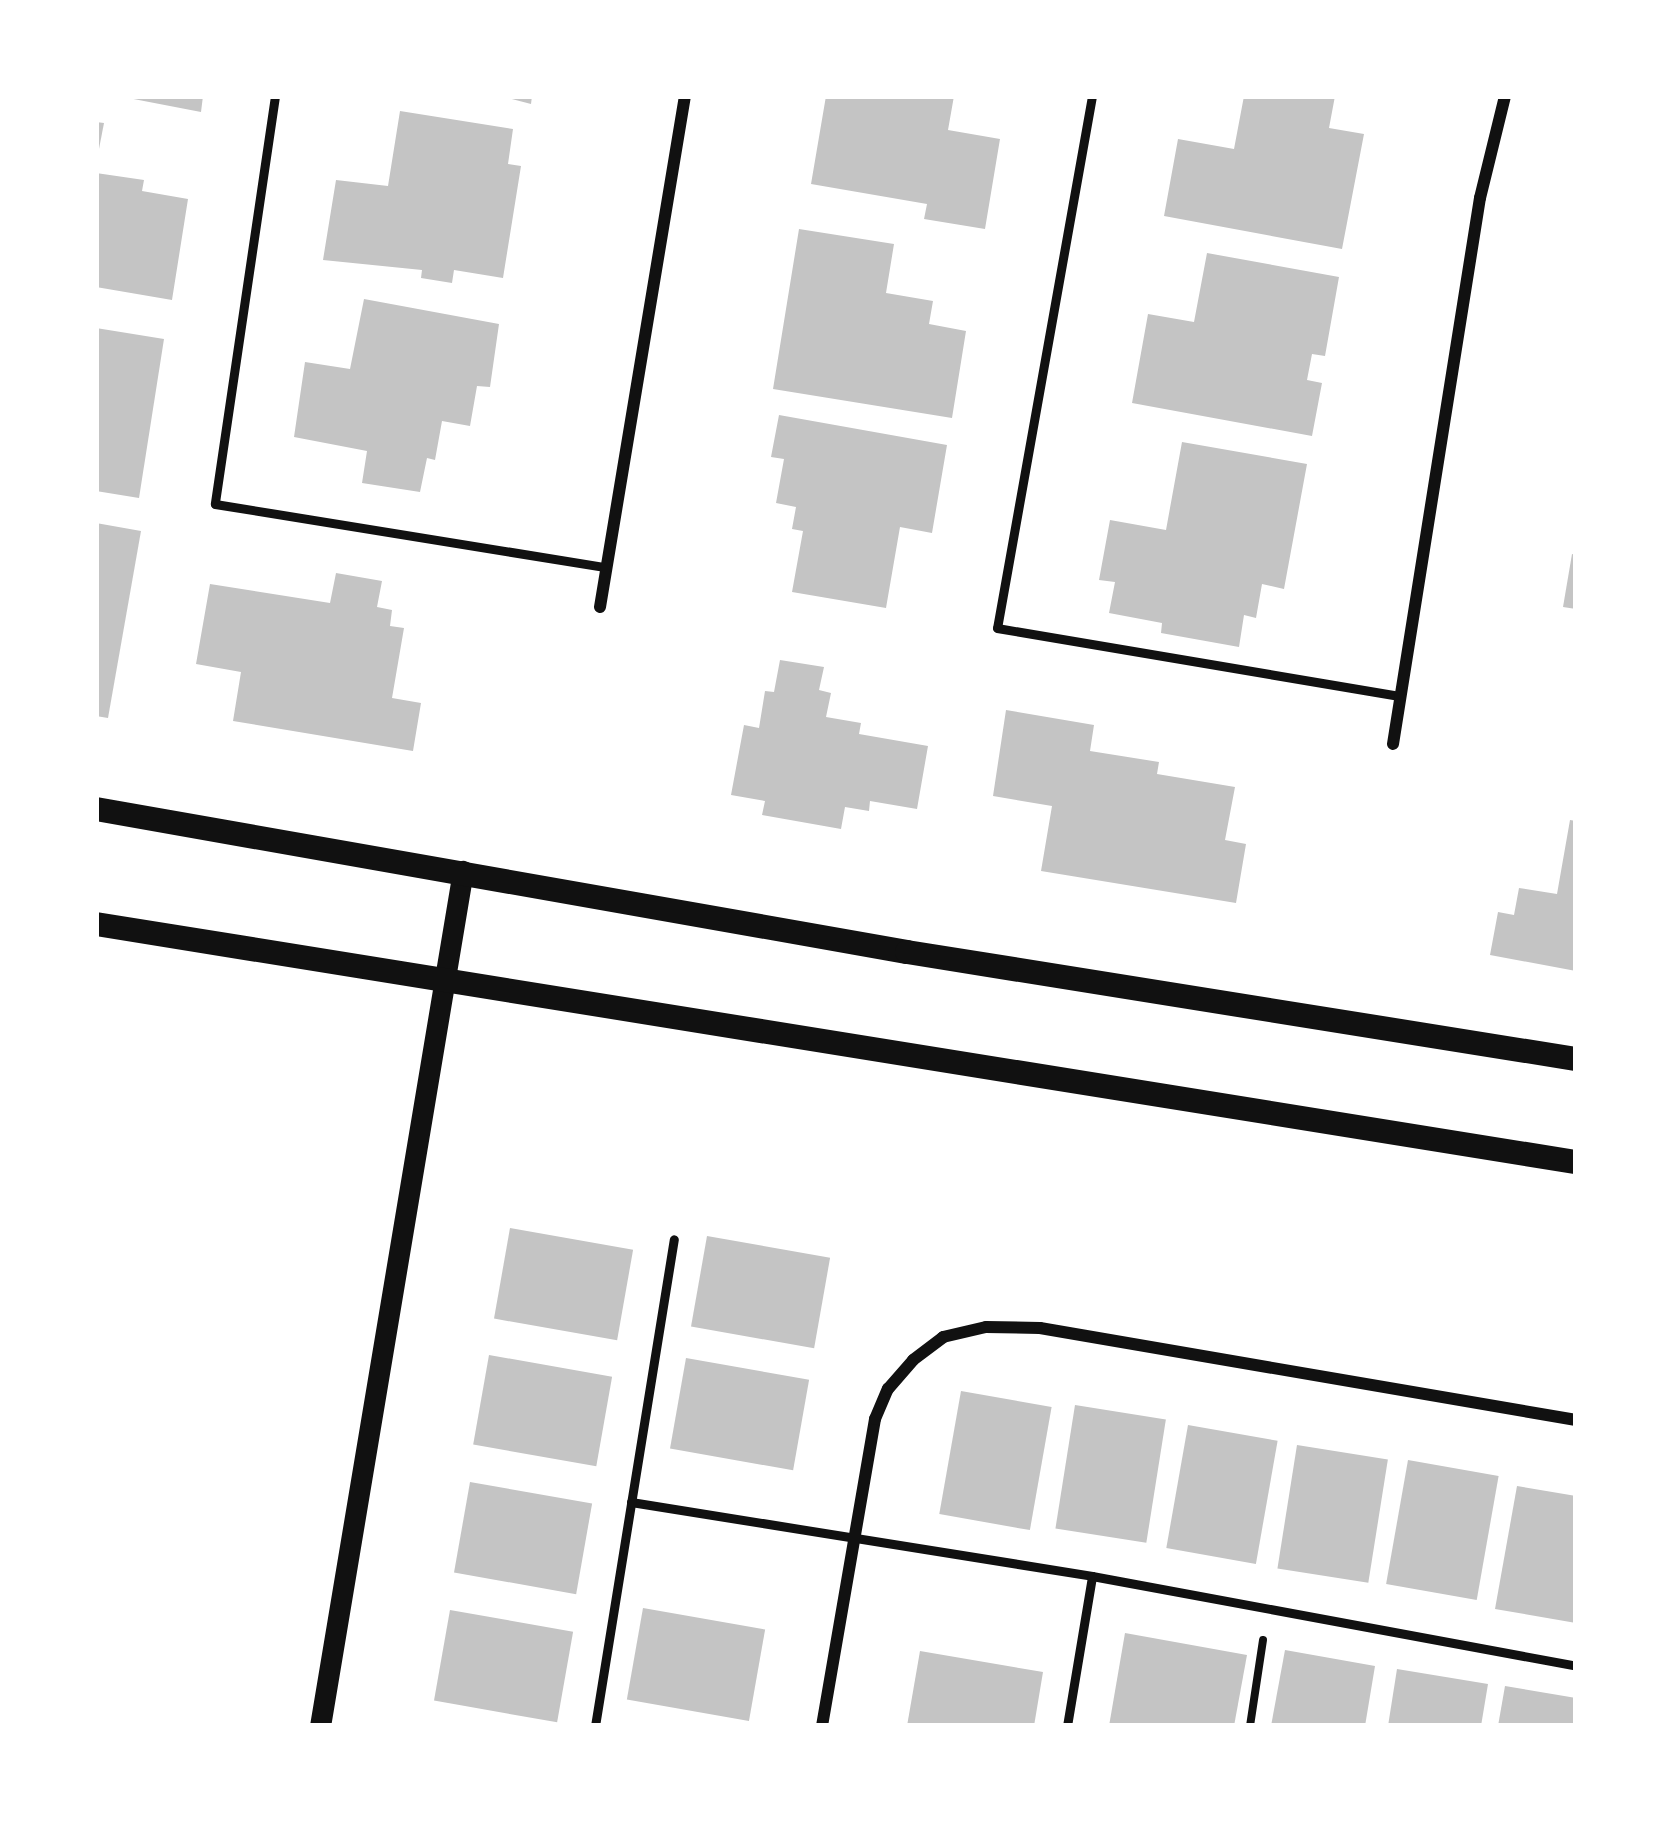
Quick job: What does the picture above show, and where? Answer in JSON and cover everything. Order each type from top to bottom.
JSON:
[{"type":"main road","points":[[96,809],[908,952],[1576,1059]]},
{"type":"main road","points":[[96,924],[1576,1162]]},
{"type":"street","points":[[600,607],[685,96]]},
{"type":"street","points":[[1393,744],[1480,197],[1505,96]]},
{"type":"street","points":[[320,1726],[463,871]]},
{"type":"street","points":[[822,1726],[875,1419],[888,1389],[913,1360],[944,1337],[986,1327],[1040,1328],[1576,1420]]},
{"type":"lane","points":[[275,96],[215,504],[605,567]]},
{"type":"lane","points":[[1092,96],[998,628],[1399,696]]},
{"type":"lane","points":[[595,1726],[674,1239]]},
{"type":"lane","points":[[631,1502],[1092,1576],[1576,1666]]},
{"type":"lane","points":[[1067,1726],[1092,1576]]},
{"type":"path","points":[[1250,1726],[1268,1609]]},
{"type":"building","points":[[118,96],[203,96],[201,112]]},
{"type":"building","points":[[500,96],[532,96],[531,104]]},
{"type":"building","points":[[826,96],[954,96],[948,130],[1000,139],[985,229],[924,219],[927,204],[811,184]]},
{"type":"building","points":[[1244,96],[1335,96],[1329,128],[1364,134],[1342,249],[1164,216],[1178,139],[1234,149]]},
{"type":"building","points":[[400,111],[513,129],[508,164],[521,166],[503,278],[454,270],[452,283],[421,278],[422,270],[323,260],[336,180],[388,186]]},
{"type":"building","points":[[96,122],[104,123],[98,154],[96,154]]},
{"type":"building","points":[[96,173],[144,180],[142,191],[188,199],[172,300],[96,287]]},
{"type":"building","points":[[799,229],[894,244],[886,293],[933,301],[929,324],[966,331],[952,418],[773,389]]},
{"type":"building","points":[[1207,253],[1339,277],[1325,356],[1312,354],[1307,380],[1322,383],[1312,436],[1132,403],[1148,314],[1194,322]]},
{"type":"building","points":[[364,299],[499,324],[490,387],[477,386],[470,426],[442,421],[435,460],[427,458],[420,492],[362,483],[367,451],[294,437],[305,362],[350,369]]},
{"type":"building","points":[[96,328],[164,339],[139,498],[96,491]]},
{"type":"building","points":[[779,415],[947,445],[932,533],[900,527],[886,608],[792,592],[803,531],[792,529],[796,507],[776,503],[784,459],[771,457]]},
{"type":"building","points":[[1182,442],[1307,464],[1284,589],[1262,584],[1256,618],[1244,615],[1239,647],[1161,633],[1162,623],[1109,613],[1115,582],[1099,580],[1110,520],[1166,530]]},
{"type":"building","points":[[96,523],[141,531],[108,718],[96,716]]},
{"type":"building","points":[[1572,554],[1576,555],[1576,609],[1563,607]]},
{"type":"building","points":[[336,573],[382,581],[377,607],[392,610],[390,626],[404,628],[392,698],[421,703],[413,751],[233,721],[241,672],[196,664],[210,584],[330,603]]},
{"type":"building","points":[[780,660],[824,667],[819,690],[831,693],[826,717],[861,723],[859,734],[928,746],[917,809],[870,801],[869,811],[845,807],[841,829],[762,815],[765,801],[731,795],[744,725],[759,728],[765,691],[774,692]]},
{"type":"building","points":[[1006,710],[1094,725],[1090,751],[1159,762],[1157,774],[1235,787],[1225,840],[1246,844],[1236,903],[1041,871],[1052,806],[993,796]]},
{"type":"building","points":[[1570,820],[1576,821],[1576,971],[1490,955],[1498,912],[1514,915],[1519,888],[1557,894]]},
{"type":"building","points":[[510,1228],[633,1250],[617,1340],[494,1319]]},
{"type":"building","points":[[707,1236],[830,1258],[814,1348],[691,1327]]},
{"type":"building","points":[[489,1355],[612,1377],[596,1466],[473,1445]]},
{"type":"building","points":[[686,1358],[809,1380],[793,1470],[670,1449]]},
{"type":"building","points":[[961,1391],[1052,1407],[1030,1530],[939,1514]]},
{"type":"building","points":[[1075,1405],[1166,1419],[1146,1543],[1055,1528]]},
{"type":"building","points":[[1188,1425],[1278,1441],[1256,1564],[1166,1548]]},
{"type":"building","points":[[1297,1445],[1388,1459],[1368,1583],[1277,1568]]},
{"type":"building","points":[[1408,1460],[1499,1476],[1477,1600],[1386,1584]]},
{"type":"building","points":[[470,1482],[592,1504],[576,1594],[454,1573]]},
{"type":"building","points":[[1517,1486],[1576,1496],[1576,1623],[1495,1609]]},
{"type":"building","points":[[643,1608],[765,1630],[749,1721],[627,1700]]},
{"type":"building","points":[[450,1610],[573,1632],[557,1722],[434,1701]]},
{"type":"building","points":[[1125,1633],[1247,1655],[1234,1726],[1109,1726]]},
{"type":"building","points":[[1285,1650],[1375,1666],[1365,1726],[1271,1726]]},
{"type":"building","points":[[920,1651],[1043,1672],[1034,1726],[907,1726]]},
{"type":"building","points":[[1397,1669],[1488,1684],[1481,1726],[1388,1726]]},
{"type":"building","points":[[1505,1686],[1576,1698],[1576,1726],[1498,1726]]}]
